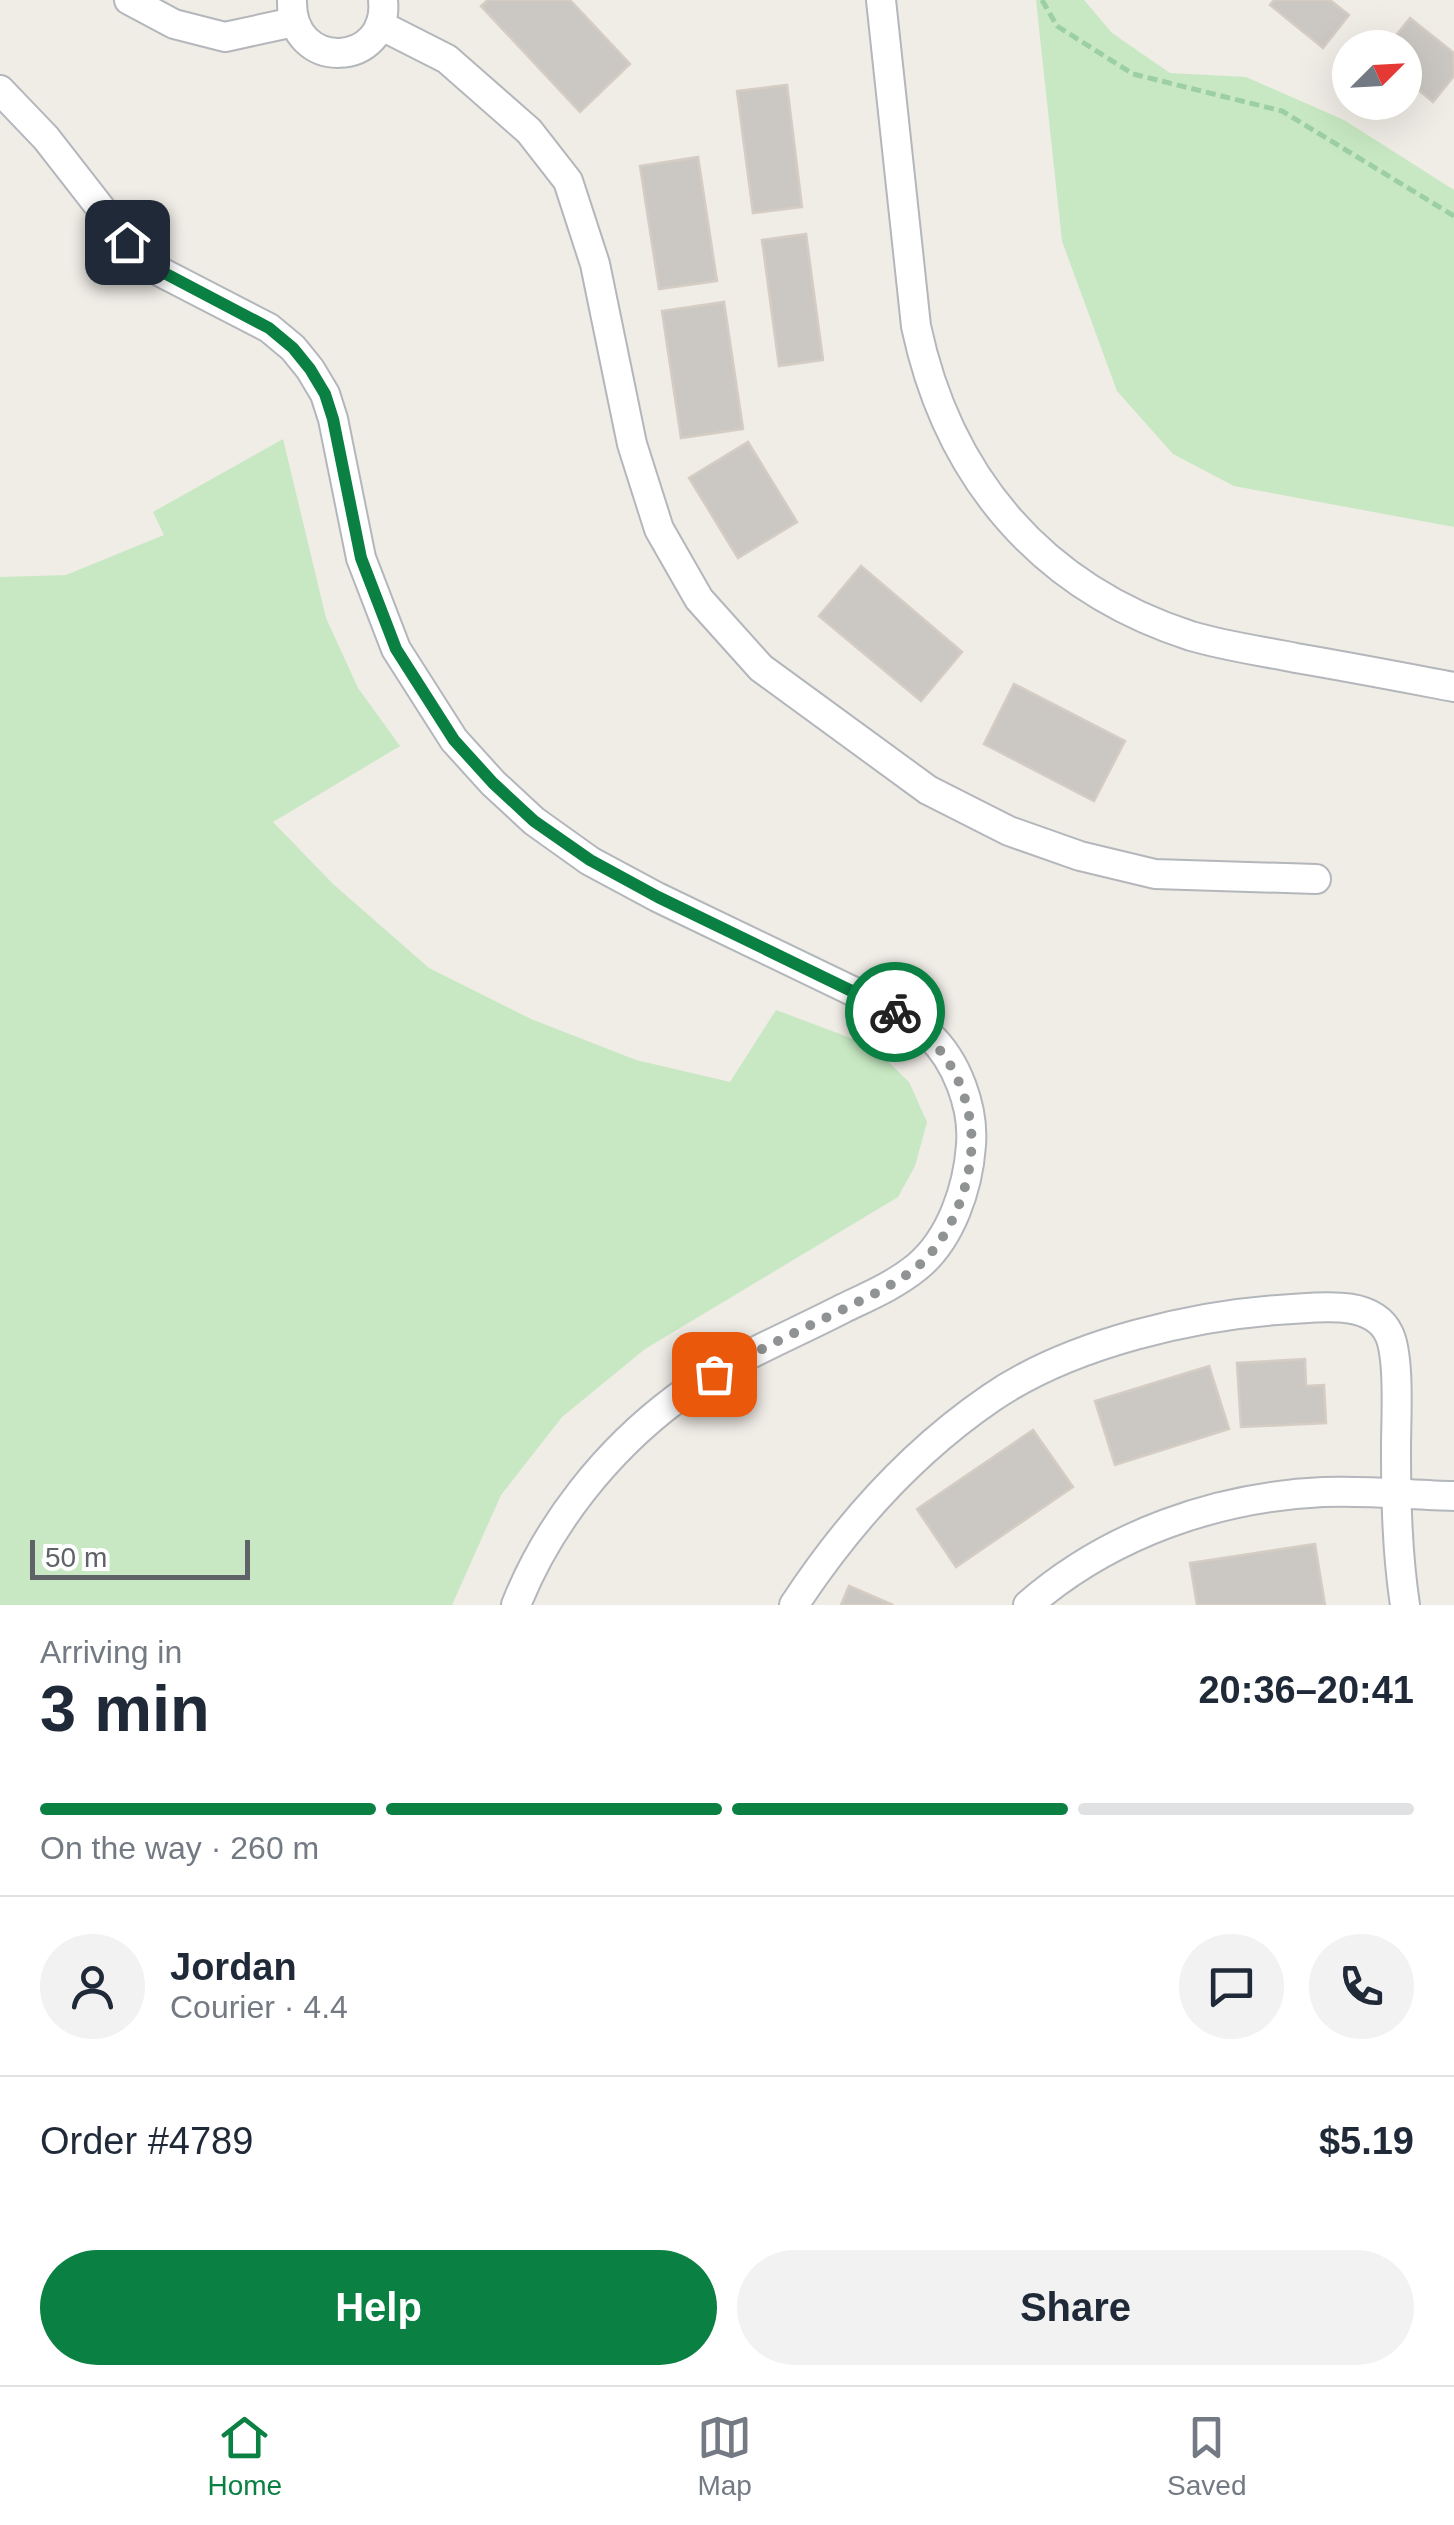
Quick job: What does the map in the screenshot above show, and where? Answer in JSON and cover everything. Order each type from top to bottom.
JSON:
[{"type":"street","points":[[129,0],[174,24],[225,36],[293,11],[304,39],[315,48],[340,54],[364,46],[381,12],[448,59],[529,131],[568,181],[582,217],[632,444],[659,529],[698,599],[761,668],[928,790],[1010,831],[1080,856],[1155,874],[1316,879]]},
{"type":"street","points":[[881,0],[916,326],[925,367],[944,421],[968,466],[1000,512],[1036,549],[1126,611],[1192,636],[1454,687]]},
{"type":"street","points":[[0,90],[46,138],[127,242],[151,266],[269,328],[310,369],[325,394],[333,419],[361,558],[396,649],[454,740],[493,783],[534,821],[590,860],[898,1013],[930,1036],[951,1064],[966,1099],[971,1149],[960,1201],[945,1233],[920,1265],[888,1287],[714,1374],[635,1433],[574,1502],[544,1546],[516,1605]]},
{"type":"street","points":[[794,1605],[851,1526],[933,1443],[993,1396],[1061,1361],[1106,1344],[1190,1322],[1256,1311],[1330,1307],[1362,1311],[1390,1334],[1395,1372],[1398,1553],[1405,1605]]},
{"type":"street","points":[[1028,1605],[1093,1558],[1140,1533],[1202,1510],[1273,1496],[1327,1492],[1454,1496]]},
{"type":"path","points":[[1042,0],[1057,26],[1133,74],[1282,110],[1454,216]]},
{"type":"green space","points":[[1036,0],[1084,0],[1112,33],[1170,73],[1246,77],[1332,115],[1332,120],[1344,120],[1454,190],[1454,527],[1234,486],[1173,454],[1117,391],[1062,241]]},
{"type":"green space","points":[[283,439],[326,618],[358,688],[400,746],[273,822],[333,884],[429,968],[531,1019],[636,1060],[730,1082],[776,1010],[872,1046],[909,1082],[927,1122],[915,1166],[898,1197],[645,1349],[562,1417],[501,1495],[452,1605],[0,1605],[0,577],[66,575],[164,535],[153,512]]},
{"type":"building","points":[[488,0],[570,0],[630,64],[580,112],[481,6]]},
{"type":"building","points":[[1274,0],[1330,0],[1349,15],[1337,30],[1332,30],[1323,48],[1270,5]]},
{"type":"building","points":[[1410,18],[1454,53],[1454,76],[1433,102],[1422,93],[1422,30],[1400,30]]},
{"type":"building","points":[[787,85],[802,207],[753,213],[737,91]]},
{"type":"building","points":[[698,157],[717,281],[659,289],[640,166]]},
{"type":"building","points":[[806,234],[823,360],[779,366],[762,240]]},
{"type":"building","points":[[724,302],[743,429],[681,438],[662,311]]},
{"type":"building","points":[[748,442],[797,522],[738,558],[689,478]]},
{"type":"building","points":[[861,566],[962,652],[921,701],[819,616]]},
{"type":"building","points":[[1014,684],[1125,741],[1094,801],[984,744]]},
{"type":"building","points":[[1305,1359],[1306,1386],[1324,1385],[1326,1423],[1241,1427],[1237,1363]]},
{"type":"building","points":[[1209,1366],[1229,1429],[1115,1465],[1095,1401]]},
{"type":"building","points":[[1033,1430],[1073,1487],[956,1567],[917,1509]]},
{"type":"building","points":[[1315,1544],[1325,1605],[1197,1605],[1190,1563]]},
{"type":"building","points":[[849,1586],[893,1605],[841,1605]]},
{"type":"way so far","points":[[714,1374],[888,1287],[920,1265],[945,1233],[960,1201],[970,1165],[972,1132],[966,1099],[951,1064],[930,1036],[895,1012]]},
{"type":"route","points":[[127,242],[151,266],[269,328],[310,369],[325,394],[333,419],[361,558],[396,649],[454,740],[493,783],[534,821],[590,860],[895,1012]]}]
